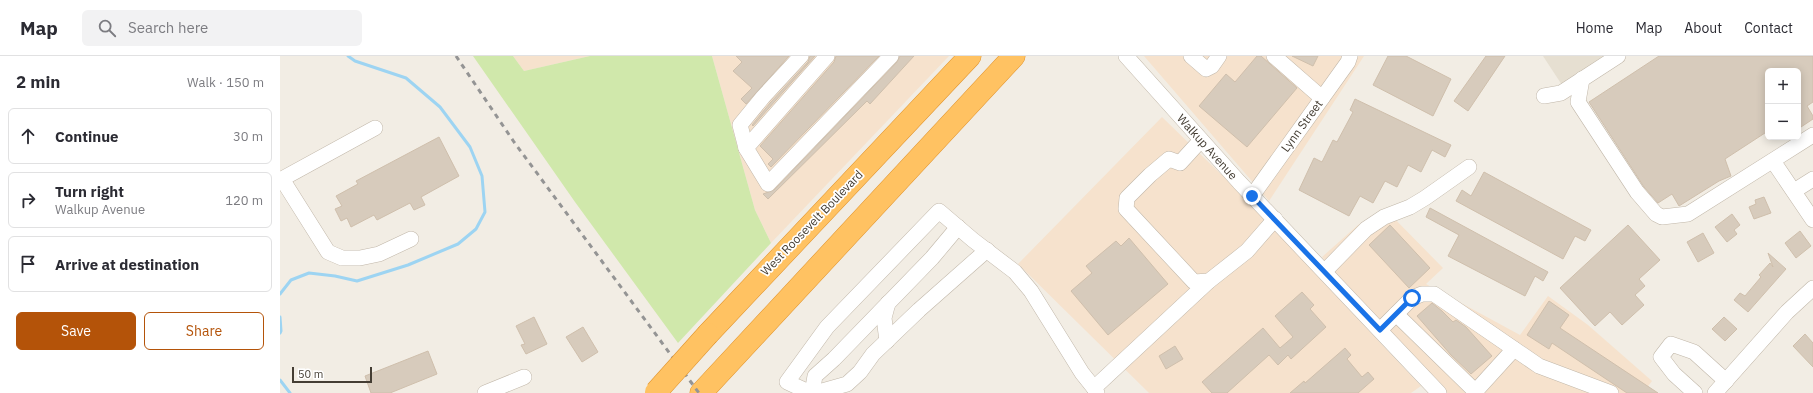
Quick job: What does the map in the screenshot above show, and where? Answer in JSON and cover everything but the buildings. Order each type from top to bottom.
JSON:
[{"type":"highway","name":"West Roosevelt Boulevard","points":[[655,392],[970,56]]},
{"type":"highway","points":[[701,393],[1014,56]]},
{"type":"street","points":[[801,56],[763,97],[740,125],[746,148],[768,184],[891,56]]},
{"type":"street","points":[[746,148],[827,56]]},
{"type":"street","name":"Walkup Avenue","points":[[1126,56],[1252,196],[1325,271],[1439,393]]},
{"type":"street","points":[[1191,56],[1206,68],[1212,66],[1219,56]]},
{"type":"street","points":[[1274,56],[1318,94]]},
{"type":"street","name":"Lynn Street","points":[[1252,196],[1318,94],[1348,62],[1350,56]]},
{"type":"street","points":[[1544,96],[1561,93],[1618,56]]},
{"type":"street","points":[[1582,79],[1578,102],[1636,192],[1656,214],[1662,217],[1669,218],[1688,214],[1813,135]]},
{"type":"street","points":[[375,128],[281,180],[328,252],[342,258],[360,258],[380,254],[411,239]]},
{"type":"street","points":[[1201,140],[1180,164],[1169,158],[1150,175],[1127,198],[1126,209],[1194,282],[1209,282]]},
{"type":"street","points":[[1773,161],[1813,220]]},
{"type":"street","points":[[1325,271],[1353,242],[1378,221],[1425,198],[1469,168]]},
{"type":"street","points":[[1794,191],[1813,180]]},
{"type":"street","points":[[987,250],[919,310],[887,341],[847,384],[813,393],[787,382],[827,327],[939,211],[1015,272],[1031,291],[1082,373],[1096,390],[1209,282],[1247,251],[1275,219]]},
{"type":"street","points":[[813,393],[815,376],[834,359],[932,258],[958,227]]},
{"type":"street","points":[[1715,393],[1787,312],[1813,288]]},
{"type":"street","points":[[1380,330],[1412,298],[1422,294],[1434,294],[1539,366],[1611,393]]},
{"type":"street","points":[[887,341],[884,318],[889,302]]},
{"type":"street","points":[[1396,314],[1474,392],[1514,349]]},
{"type":"street","points":[[1695,393],[1674,374],[1661,357],[1671,344],[1694,352],[1726,381]]},
{"type":"street","points":[[485,393],[524,377]]},
{"type":"shaded area","points":[[513,56],[590,56],[524,71]]},
{"type":"shaded area","points":[[712,56],[949,56],[771,243],[755,210]]},
{"type":"shaded area","points":[[1144,56],[1364,56],[1269,201]]},
{"type":"shaded area","points":[[1543,56],[1607,56],[1562,85]]},
{"type":"shaded area","points":[[1162,117],[1229,182],[1421,386],[1411,393],[1149,393],[1018,264]]},
{"type":"shaded area","points":[[1385,209],[1443,268],[1426,284],[1520,335],[1548,296],[1588,325],[1652,381],[1643,393],[1444,393],[1354,297],[1322,257],[1358,225]]},
{"type":"green space","points":[[473,56],[513,56],[524,71],[590,56],[712,56],[755,210],[771,243],[678,343],[575,202]]},
{"type":"waterway","points":[[280,294],[291,280],[309,273],[335,276],[357,281],[408,265],[458,244],[476,229],[485,212],[482,176],[470,147],[440,107],[406,78],[355,61],[348,56]]},
{"type":"waterway","points":[[280,317],[280,333]]},
{"type":"waterway","points":[[280,380],[290,393]]},
{"type":"railway","points":[[456,56],[514,142],[699,393]]},
{"type":"route","points":[[1252,196],[1380,330],[1412,298]]}]
